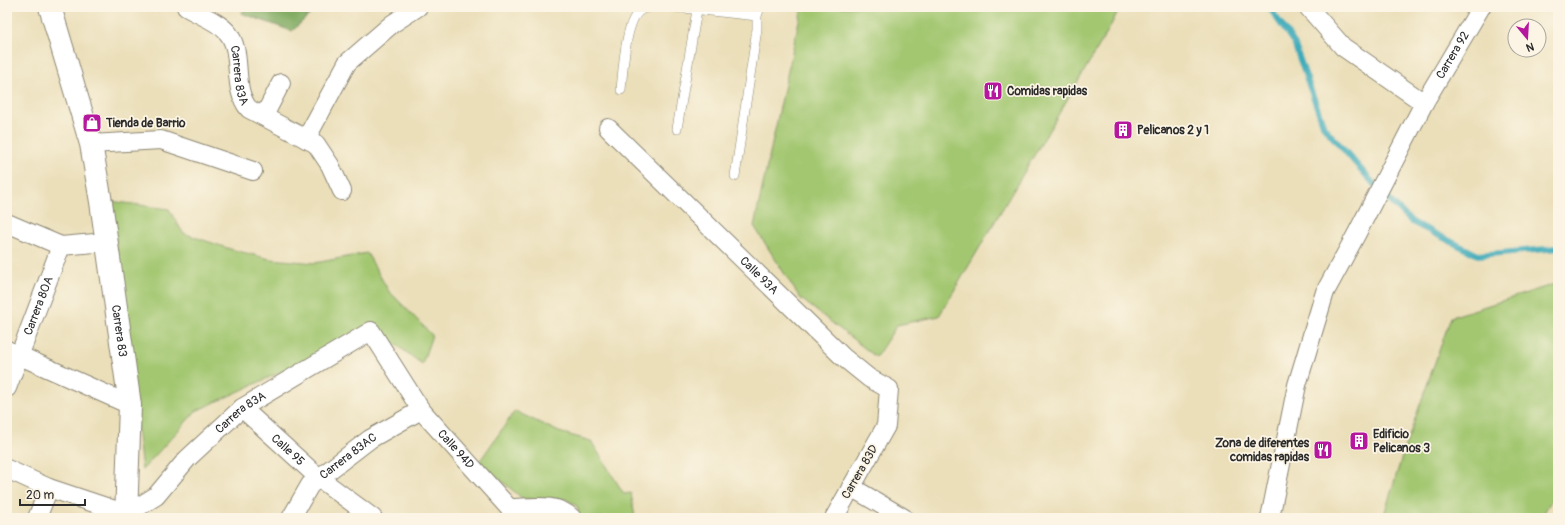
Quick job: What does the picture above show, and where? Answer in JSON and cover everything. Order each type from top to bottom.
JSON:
[{"type":"street","name":"Carrera 83","points":[[50,7],[91,144],[101,202],[130,404],[127,516]]},
{"type":"street","name":"Carrera 83A","points":[[186,7],[216,24],[228,34],[234,44],[242,100],[249,109],[316,144],[330,165],[342,191]]},
{"type":"street","points":[[306,139],[347,63],[392,24],[418,7]]},
{"type":"street","points":[[1308,7],[1343,47],[1424,103]]},
{"type":"street","name":"Carrera 92","points":[[1270,518],[1297,385],[1308,343],[1325,292],[1424,103],[1481,7]]},
{"type":"street","points":[[264,116],[281,83]]},
{"type":"street","name":"Calle 93A","points":[[608,128],[843,357],[869,378],[889,389],[886,426]]},
{"type":"street","points":[[91,144],[161,140],[253,171]]},
{"type":"street","points":[[7,223],[61,246],[106,242]]},
{"type":"street","name":"Carrera 80A","points":[[7,388],[14,352],[61,246]]},
{"type":"street","name":"Carrera 83A","points":[[127,516],[156,496],[187,459],[242,408],[371,331]]},
{"type":"street","name":"Calle 94D","points":[[371,331],[421,410],[507,513],[549,508],[564,510],[572,518]]},
{"type":"street","points":[[14,352],[130,404]]},
{"type":"street","name":"Calle 95","points":[[242,408],[320,478],[372,518]]},
{"type":"street","name":"Carrera 83AC","points":[[291,518],[310,485],[370,440],[421,410]]},
{"type":"street","name":"Carrera 83D","points":[[834,518],[886,426]]},
{"type":"street","points":[[7,469],[49,488],[127,516]]},
{"type":"street","points":[[851,487],[904,518]]},
{"type":"street","points":[[37,518],[49,488]]},
{"type":"lane","points":[[621,90],[629,30],[632,20],[640,10],[650,7]]},
{"type":"lane","points":[[674,7],[757,16]]},
{"type":"lane","points":[[735,176],[757,30],[757,16],[760,7]]},
{"type":"lane","points":[[677,129],[697,10]]},
{"type":"green space","points":[[248,7],[318,7],[292,31],[241,13]]},
{"type":"green space","points":[[802,7],[1120,7],[1109,29],[939,316],[897,325],[876,357],[800,298],[754,226]]},
{"type":"green space","points":[[110,201],[169,209],[183,233],[230,249],[270,259],[315,263],[367,253],[388,290],[432,335],[422,364],[375,329],[196,411],[142,470]]},
{"type":"green space","points":[[1558,283],[1558,489],[1541,518],[1383,518],[1404,450],[1451,317]]},
{"type":"green space","points":[[515,411],[559,432],[591,441],[624,494],[631,493],[635,518],[580,518],[577,506],[566,499],[523,499],[479,462]]},
{"type":"waterway","points":[[1269,7],[1294,43],[1324,127],[1379,190],[1412,222],[1478,255],[1558,248]]},
{"type":"place","name":"Comidas rapidas","points":[[993,91]]},
{"type":"place","name":"Tienda de Barrio","points":[[92,123]]},
{"type":"place","name":"Pelicanos 2 y 1","points":[[1123,130]]},
{"type":"place","name":"Edificio Pelicanos 3","points":[[1359,441]]},
{"type":"place","name":"Zona de diferentes comidas rapidas","points":[[1323,450]]}]
